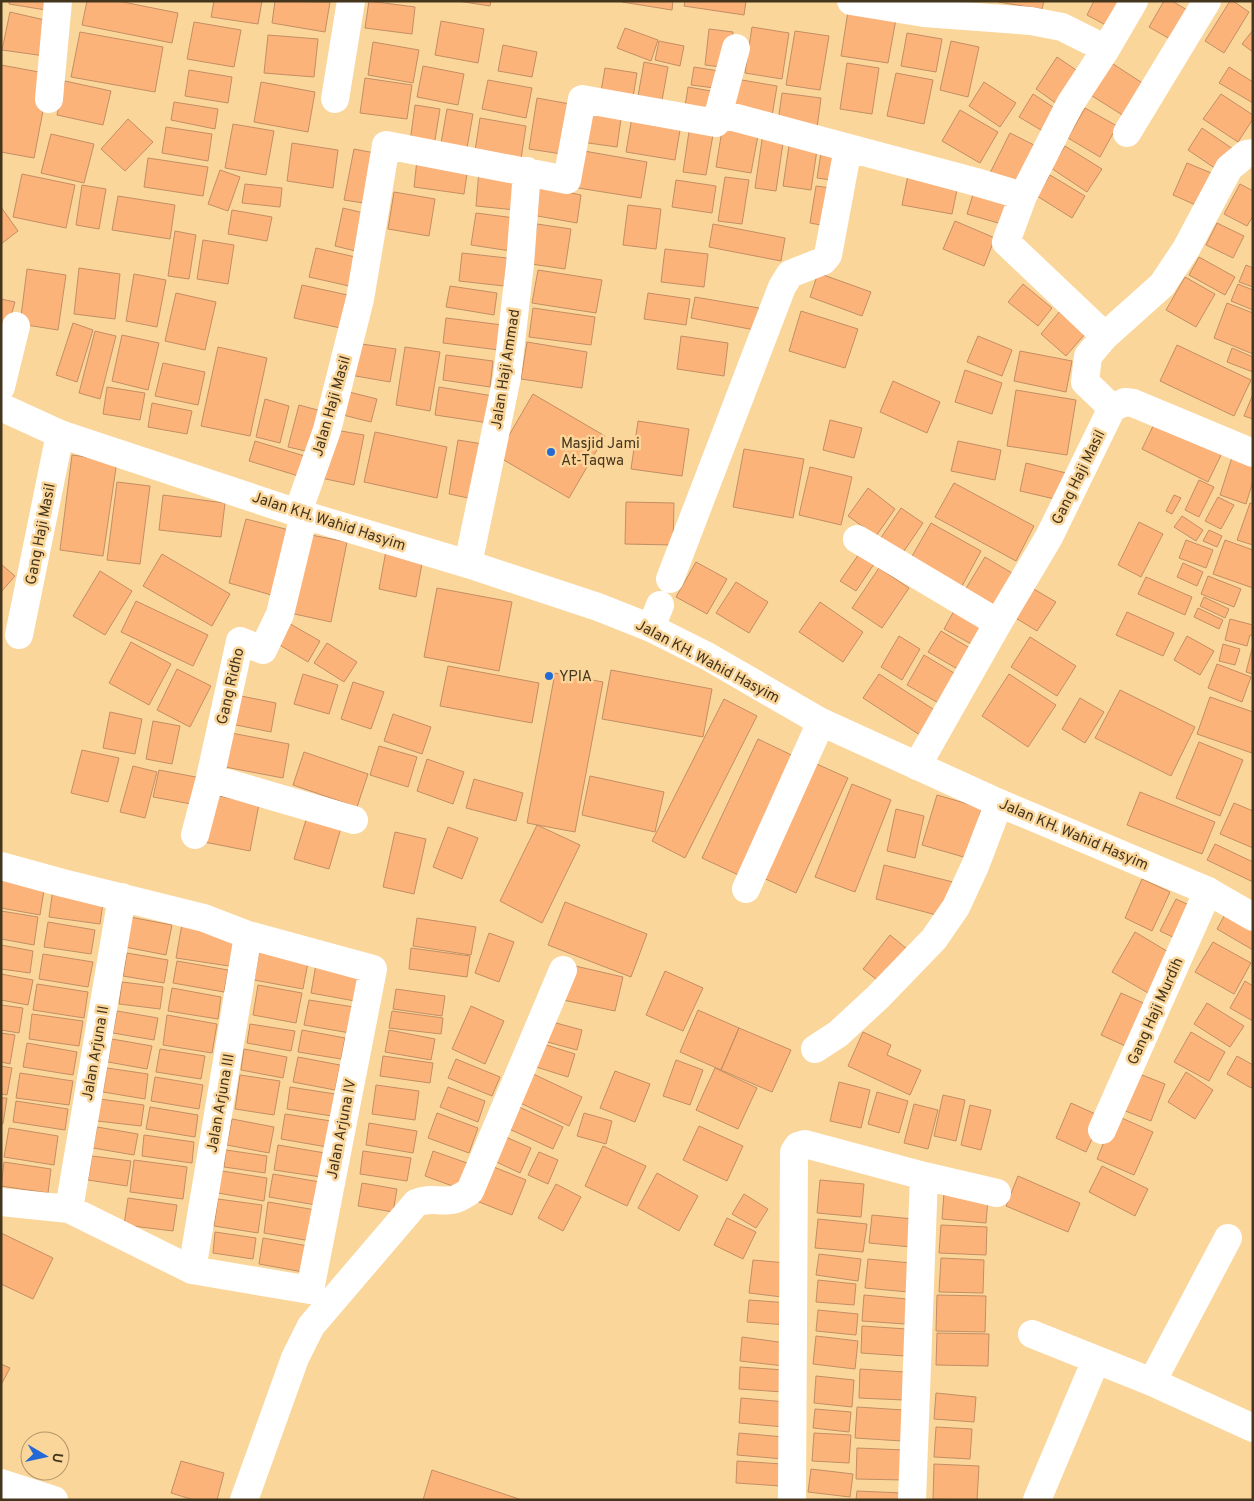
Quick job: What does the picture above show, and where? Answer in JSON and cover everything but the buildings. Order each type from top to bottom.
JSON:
[{"type":"street","points":[[49,100],[58,1]]},
{"type":"street","points":[[335,99],[351,1]]},
{"type":"street","points":[[851,1],[924,13],[1039,22],[1062,27],[1106,49]]},
{"type":"street","points":[[1105,336],[1006,242],[1023,196],[1070,104],[1106,49],[1134,1]]},
{"type":"street","points":[[1127,133],[1207,1]]},
{"type":"street","points":[[526,171],[567,180],[582,100],[716,123],[736,48]]},
{"type":"street","points":[[718,113],[1023,196]]},
{"type":"street","name":"Jalan Haji Masil","points":[[301,513],[327,430],[360,299],[386,145],[526,171]]},
{"type":"street","points":[[670,579],[782,287],[790,274],[823,261],[828,255],[848,148]]},
{"type":"street","points":[[1253,153],[1246,154],[1229,168],[1186,249],[1162,285],[1105,336],[1088,356],[1085,382],[1112,408],[1125,402],[1134,403],[1253,453]]},
{"type":"street","name":"Jalan Haji Ammad","points":[[468,564],[507,377],[520,264],[526,171]]},
{"type":"street","points":[[1,387],[16,326]]},
{"type":"street","name":"Jalan KH. Wahid Hasyim","points":[[1,407],[60,434],[301,513],[468,564],[598,607],[655,617],[707,656],[821,722],[999,803],[1208,891],[1253,917]]},
{"type":"street","name":"Gang Haji Masil","points":[[917,766],[998,622],[1049,537],[1112,408]]},
{"type":"street","name":"Gang Haji Masil","points":[[19,635],[60,434]]},
{"type":"street","name":"Gang Ridho","points":[[195,835],[210,778],[240,640],[263,650],[280,614],[301,513]]},
{"type":"street","points":[[857,539],[998,622]]},
{"type":"street","points":[[746,889],[821,722]]},
{"type":"street","points":[[210,778],[354,820]]},
{"type":"street","points":[[815,1049],[838,1034],[934,939],[960,898],[975,866],[999,803]]},
{"type":"street","points":[[1,866],[65,872],[122,897],[204,918],[248,935]]},
{"type":"street","name":"Gang Haji Murdih","points":[[1102,1130],[1208,891]]},
{"type":"street","name":"Jalan Arjuna II","points":[[68,1209],[122,897]]},
{"type":"street","name":"Jalan Arjuna IV","points":[[192,1270],[310,1290],[373,968],[248,935]]},
{"type":"street","name":"Jalan Arjuna III","points":[[192,1270],[248,935]]},
{"type":"street","points":[[244,1500],[296,1358],[311,1326],[416,1203],[424,1199],[451,1200],[470,1191],[563,970]]},
{"type":"street","points":[[792,1500],[794,1152],[798,1146],[805,1144],[924,1176],[997,1193]]},
{"type":"street","points":[[912,1500],[924,1176]]},
{"type":"street","points":[[1,1202],[68,1209],[192,1270]]},
{"type":"street","points":[[1152,1382],[1228,1238]]},
{"type":"street","points":[[1032,1334],[1152,1382],[1253,1428]]},
{"type":"street","points":[[1037,1500],[1096,1360]]},
{"type":"street","points":[[1,1483],[54,1500]]},
{"type":"place","name":"Masjid Jami At-Taqwa","points":[[551,452]]},
{"type":"place","name":"YPIA","points":[[549,676]]}]
